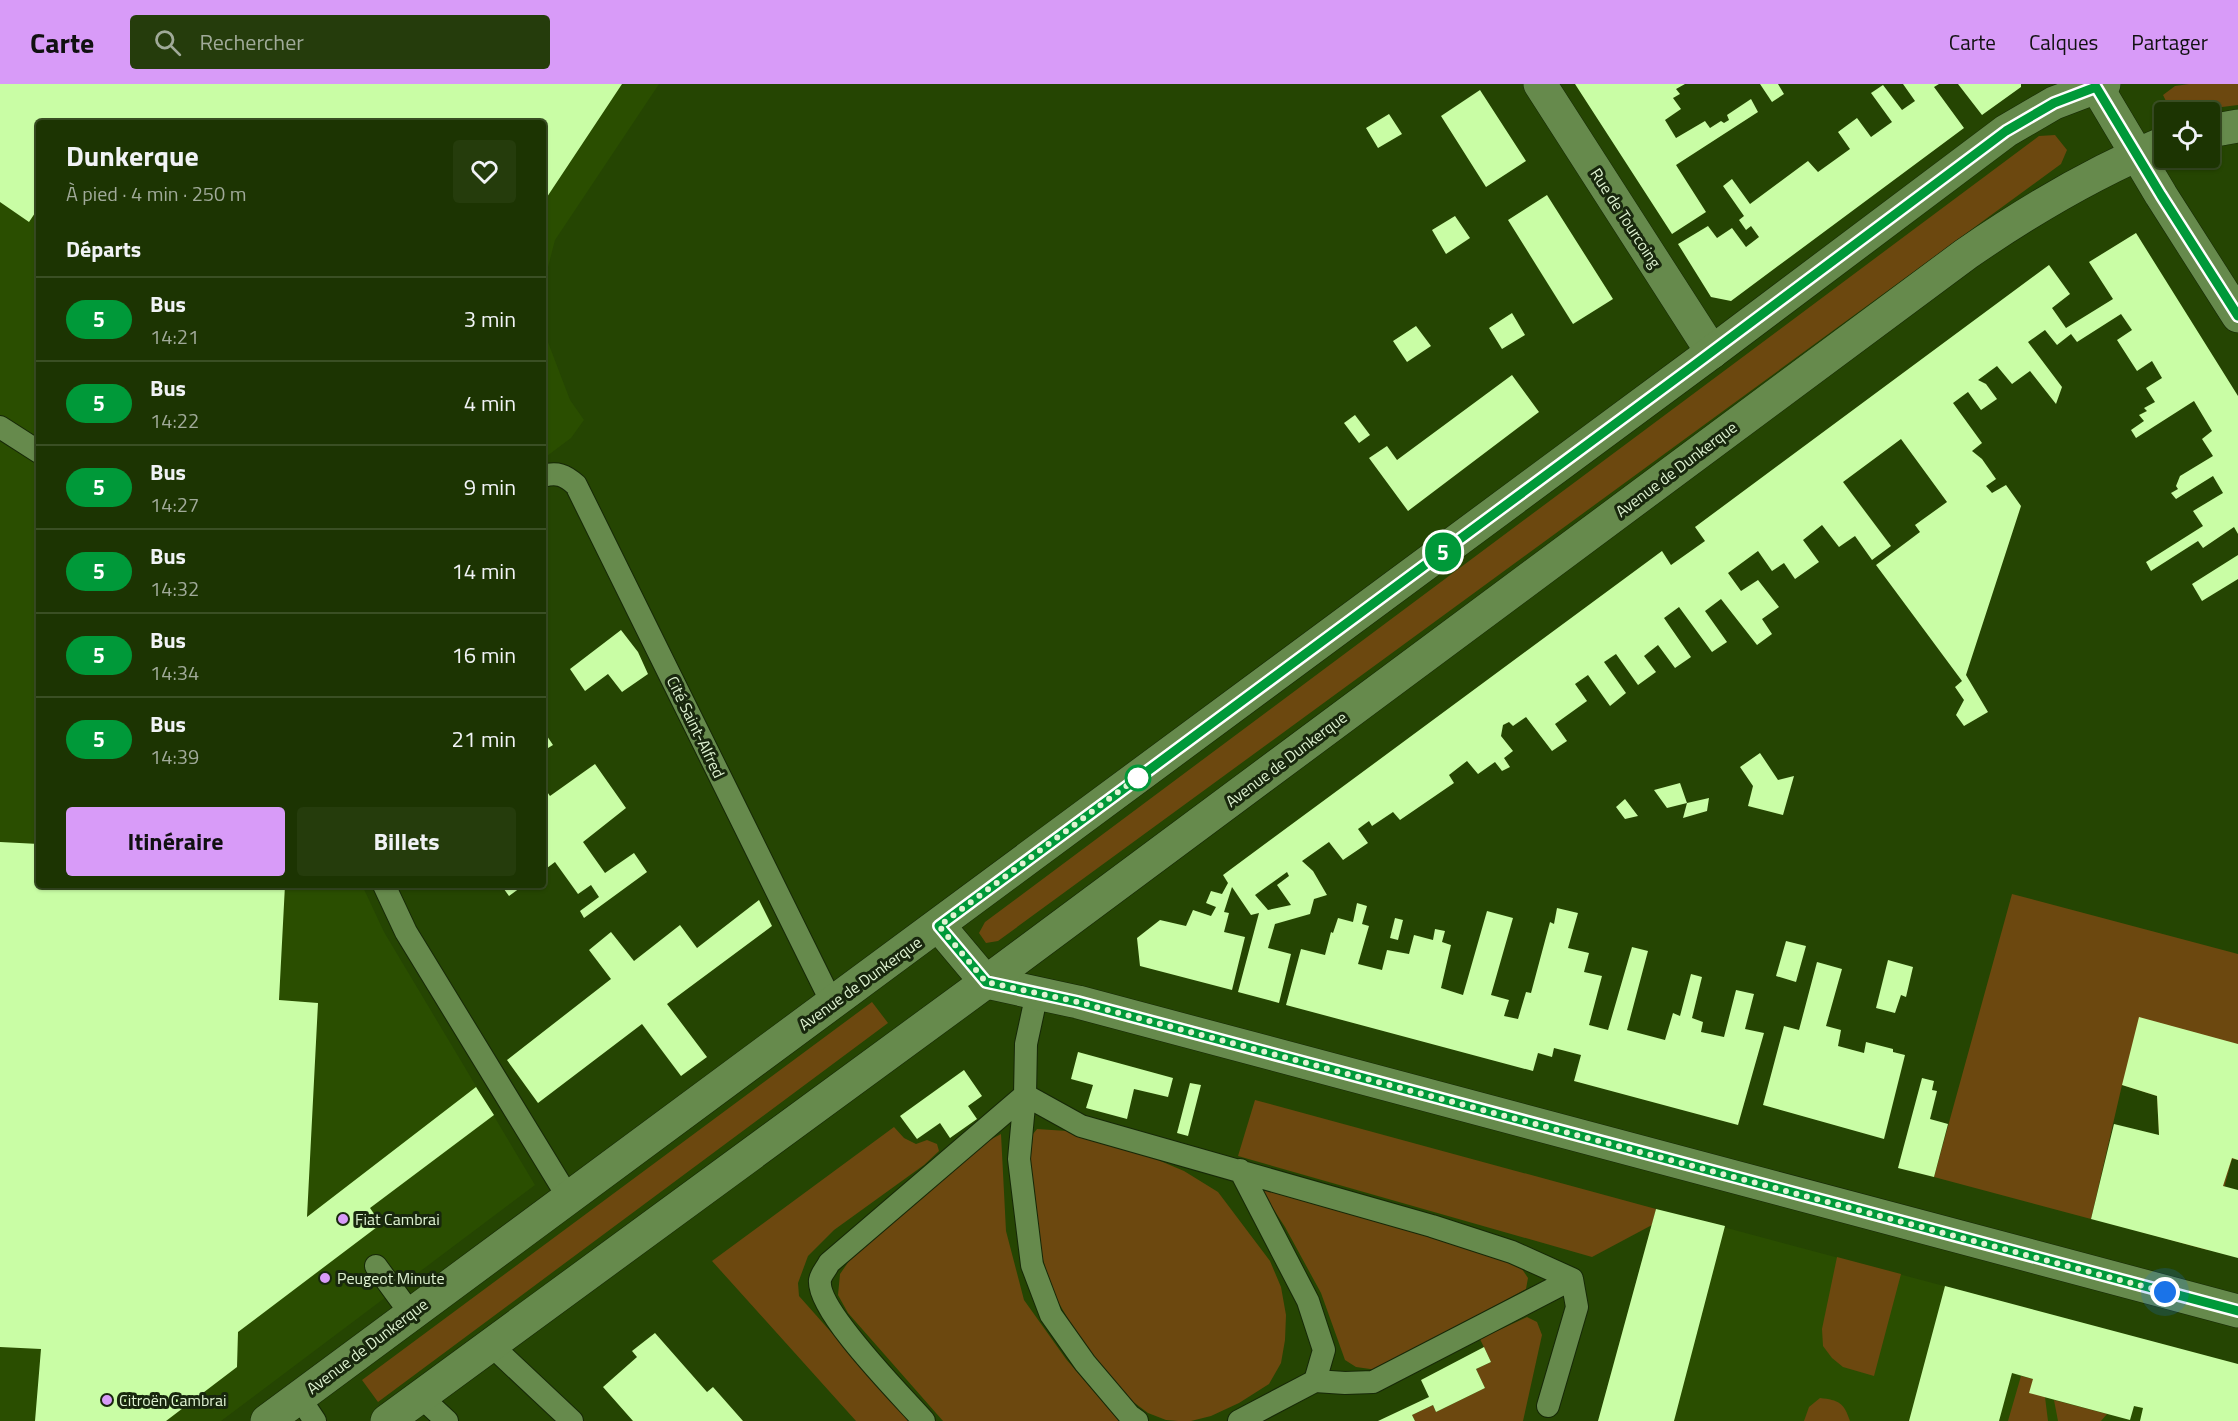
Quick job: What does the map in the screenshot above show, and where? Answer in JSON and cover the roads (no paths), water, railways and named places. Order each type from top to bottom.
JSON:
[{"type":"main road","name":"Rue de Tourcoing","points":[[1540,84],[1712,352]]},
{"type":"main road","name":"Avenue de Dunkerque","points":[[267,1421],[307,1409],[411,1314],[939,926],[2006,131],[2054,103],[2098,85]]},
{"type":"main road","points":[[2098,85],[2151,148],[2238,316]]},
{"type":"main road","points":[[2220,129],[2238,126]]},
{"type":"main road","name":"Avenue de Dunkerque","points":[[387,1421],[986,982],[1966,254],[2072,187],[2151,148]]},
{"type":"main road","points":[[939,926],[986,982],[1090,1005],[2238,1311]]},
{"type":"lane","points":[[0,428],[36,450]]},
{"type":"lane","name":"Cité Saint-Alfred","points":[[546,475],[565,475],[576,484],[832,1003]]},
{"type":"lane","points":[[385,888],[406,932],[568,1197]]},
{"type":"lane","points":[[1037,993],[1026,1044],[1019,1159],[1032,1266],[1051,1315],[1085,1363],[1130,1416],[1137,1421]]},
{"type":"lane","points":[[1024,1095],[1081,1126],[1432,1226],[1492,1245],[1572,1279]]},
{"type":"lane","points":[[924,1421],[839,1324],[823,1296],[820,1279],[829,1263],[1024,1095]]},
{"type":"lane","points":[[1240,1170],[1308,1301],[1324,1350],[1315,1380]]},
{"type":"lane","points":[[376,1266],[411,1314]]},
{"type":"lane","points":[[1239,1421],[1315,1380],[1344,1383],[1372,1382],[1572,1279]]},
{"type":"lane","points":[[1548,1406],[1577,1307],[1572,1279]]},
{"type":"lane","points":[[490,1345],[572,1421]]},
{"type":"lane","points":[[420,1396],[447,1421]]},
{"type":"place","name":"Fiat Cambrai","points":[[343,1219]]},
{"type":"place","name":"Peugeot Minute","points":[[325,1278]]},
{"type":"place","name":"Citroën Cambrai","points":[[107,1400]]}]
